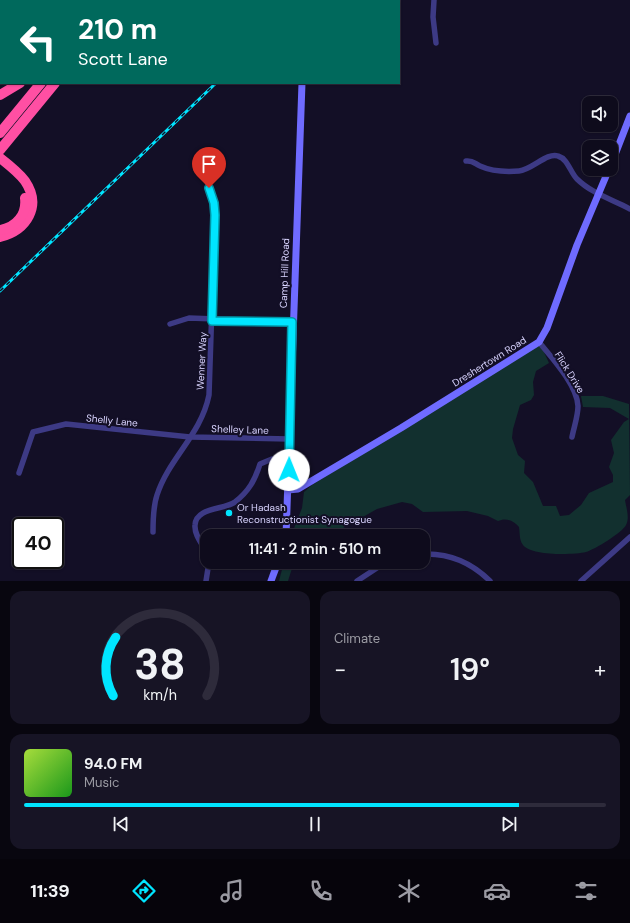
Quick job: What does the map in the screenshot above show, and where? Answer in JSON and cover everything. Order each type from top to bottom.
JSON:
[{"type":"highway","points":[[0,96],[18,84]]},
{"type":"highway","points":[[0,133],[40,84]]},
{"type":"highway","points":[[0,150],[54,84]]},
{"type":"highway","points":[[0,230],[16,223],[21,218],[25,206],[24,193],[20,185],[5,168],[0,158],[16,137],[23,123]]},
{"type":"highway","points":[[0,237],[20,228],[28,220],[32,209],[28,187],[22,178],[5,168]]},
{"type":"street","points":[[434,0],[433,17],[436,43]]},
{"type":"street","name":"Camp Hill Road","points":[[286,529],[292,322],[302,84]]},
{"type":"street","points":[[618,147],[630,116]]},
{"type":"street","points":[[466,161],[470,161],[489,169],[518,172],[533,167],[550,156],[559,156],[564,159],[577,180],[599,194],[630,209]]},
{"type":"street","name":"Dreshertown Road","points":[[288,490],[298,489],[407,424],[539,342],[547,328],[576,248],[606,176]]},
{"type":"street","name":"Wenner Way","points":[[153,532],[153,511],[161,485],[204,415],[209,395],[215,215],[214,203],[206,178]]},
{"type":"street","points":[[170,324],[189,318],[212,321],[292,322]]},
{"type":"street","name":"Flick Drive","points":[[539,342],[559,366],[576,396],[578,412],[572,437]]},
{"type":"street","name":"Shelly Lane","points":[[19,473],[34,432],[66,424],[190,437]]},
{"type":"street","name":"Shelley Lane","points":[[190,437],[289,439]]},
{"type":"street","points":[[200,538],[196,530],[196,520],[200,515],[207,511],[226,507],[241,497],[254,483],[260,464],[272,459],[289,461]]},
{"type":"street","points":[[288,503],[298,489]]},
{"type":"street","points":[[581,581],[630,537]]},
{"type":"street","points":[[430,555],[451,557],[467,563],[490,581]]},
{"type":"street","points":[[206,581],[208,569]]},
{"type":"street","points":[[271,581],[275,569]]},
{"type":"street","points":[[356,581],[374,569]]},
{"type":"green space","points":[[538,345],[542,348],[549,363],[536,371],[533,382],[534,395],[531,400],[520,405],[512,438],[518,455],[525,461],[524,473],[533,482],[543,506],[556,506],[560,516],[569,515],[581,505],[589,493],[613,482],[613,475],[609,467],[614,453],[611,440],[624,422],[629,419],[610,408],[583,407],[581,396],[603,396],[629,404],[630,495],[625,500],[628,516],[627,522],[620,532],[590,551],[572,554],[553,554],[534,551],[527,549],[523,545],[520,538],[519,527],[510,520],[504,519],[498,521],[488,516],[467,511],[423,512],[412,504],[402,502],[377,509],[341,529],[294,529],[302,508],[304,492],[312,485]]},
{"type":"green space","points":[[282,569],[292,569],[288,581],[279,581]]},
{"type":"railway","points":[[0,291],[215,84]]},
{"type":"place","name":"Or Hadash Reconstructionist Synagogue","points":[[229,513]]},
{"type":"route","points":[[209,188],[214,203],[215,215],[212,321],[292,322],[289,470]]}]
